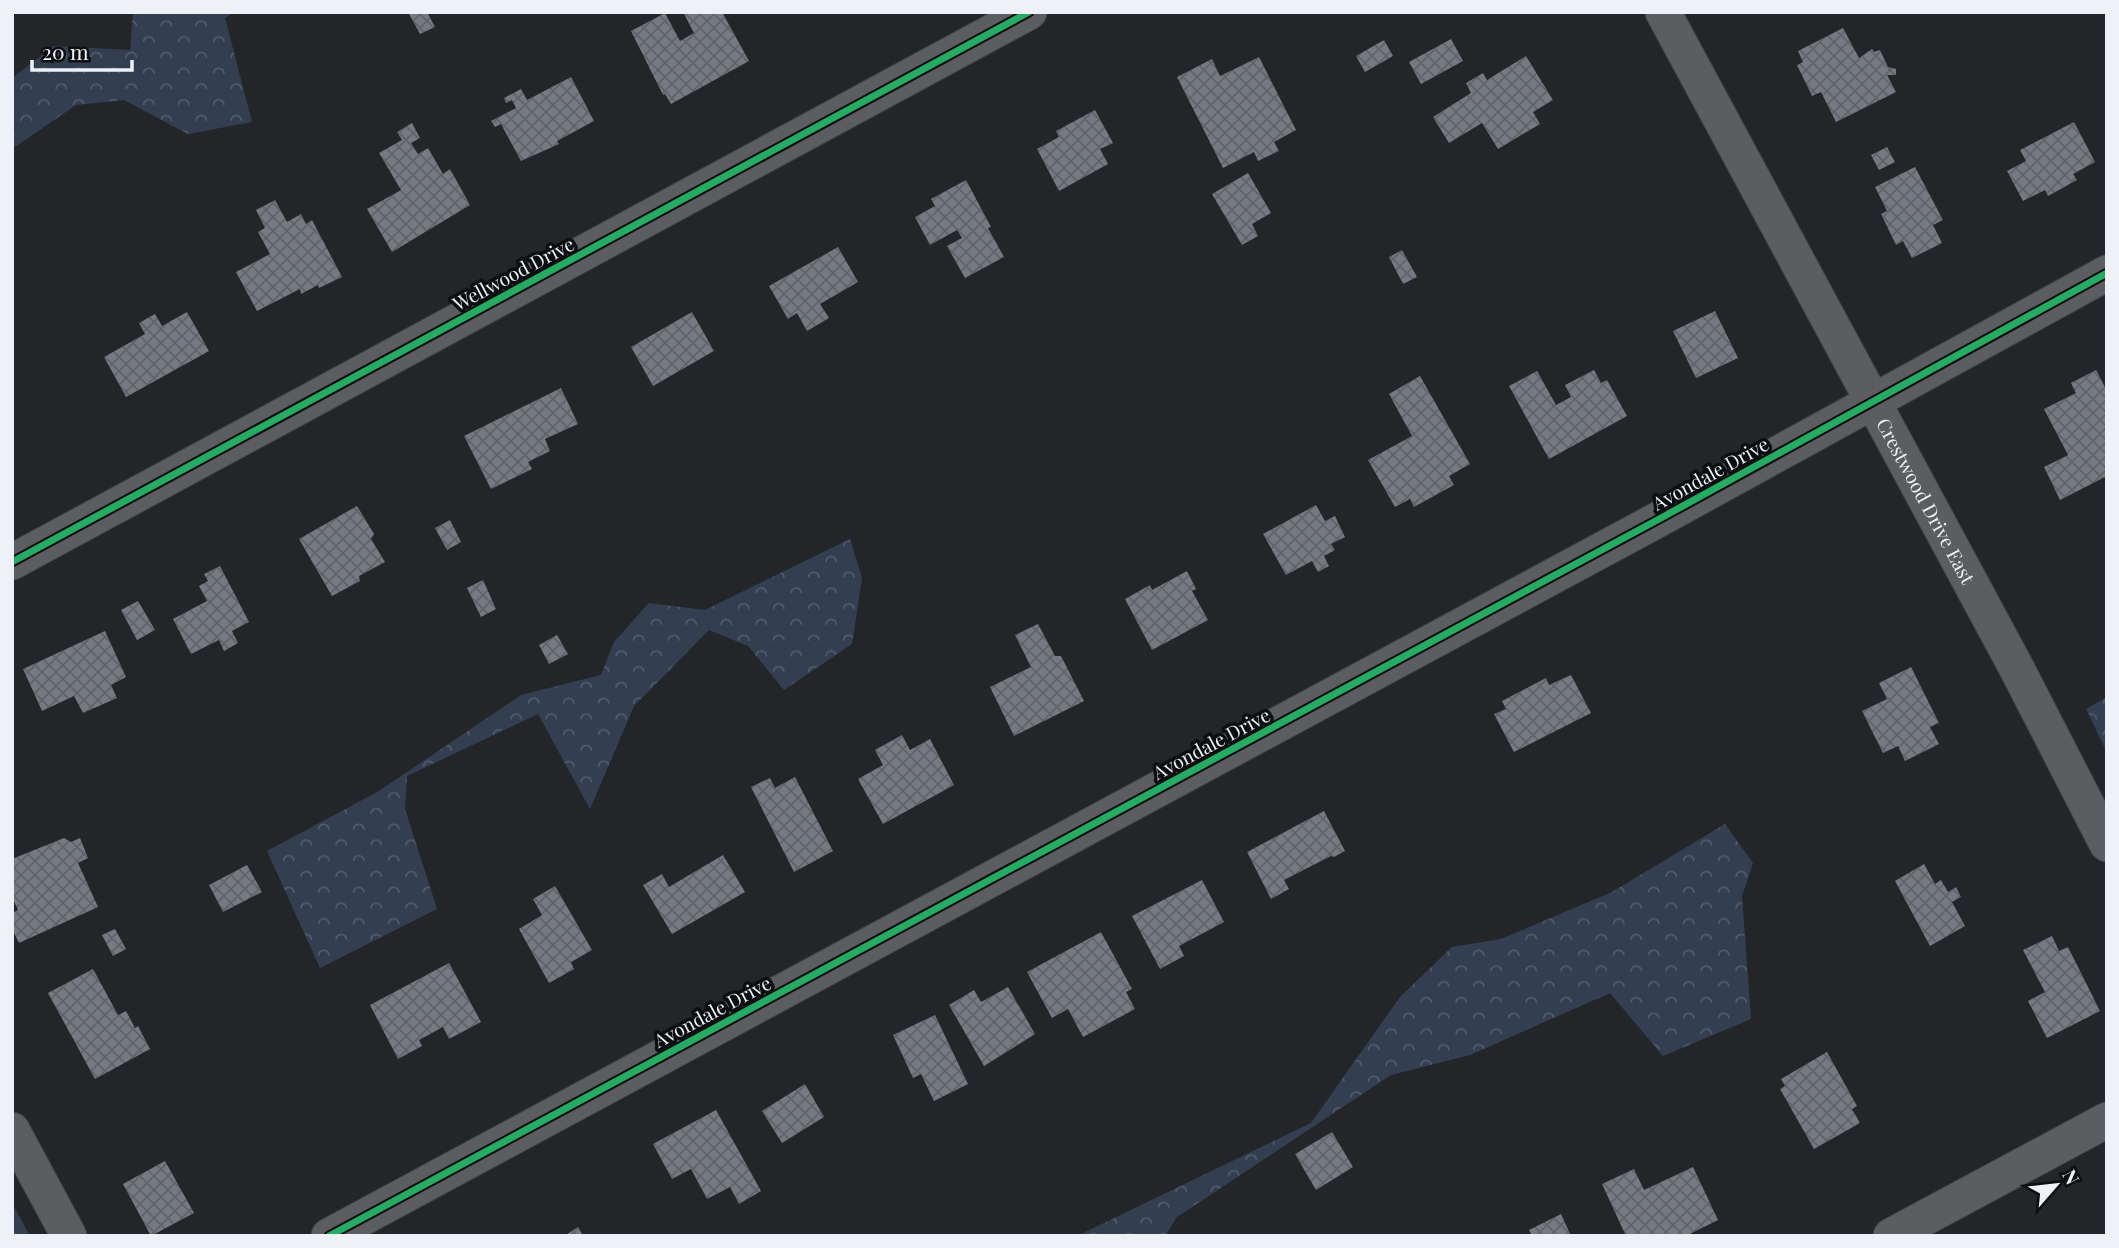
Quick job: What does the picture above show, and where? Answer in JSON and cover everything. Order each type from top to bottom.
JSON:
[{"type":"street","name":"Wellwood Drive","points":[[12,562],[1029,12]]},
{"type":"street","name":"Crestwood Drive East","points":[[1663,12],[2009,655],[2107,844]]},
{"type":"street","name":"Avondale Drive","points":[[329,1236],[1649,525],[2107,273]]},
{"type":"street","points":[[1891,1236],[2107,1120]]},
{"type":"street","points":[[12,1130],[69,1236]]},
{"type":"green space","points":[[133,12],[234,12],[225,18],[252,122],[188,134],[124,100],[76,105],[12,149],[12,78],[54,46],[130,50]]},
{"type":"green space","points":[[850,539],[862,578],[852,644],[784,690],[748,646],[709,630],[634,706],[590,809],[538,714],[407,776],[405,809],[437,909],[320,968],[267,851],[379,791],[521,695],[601,675],[614,642],[649,603],[705,610]]},
{"type":"green space","points":[[2107,697],[2107,753],[2086,709]]},
{"type":"green space","points":[[1725,824],[1753,863],[1742,896],[1751,1019],[1663,1056],[1610,993],[1470,1055],[1391,1075],[1177,1217],[1165,1236],[1077,1236],[1311,1123],[1400,997],[1452,947],[1501,939],[1612,892]]},
{"type":"green space","points":[[12,1203],[30,1236],[12,1236]]},
{"type":"building","points":[[408,12],[427,12],[435,27],[420,34]]},
{"type":"building","points":[[683,12],[722,12],[749,61],[671,104],[665,94],[663,95],[631,31],[665,13],[680,41],[694,33]]},
{"type":"building","points":[[1843,28],[1859,58],[1872,49],[1874,52],[1880,50],[1888,67],[1896,69],[1896,75],[1887,75],[1896,92],[1836,122],[1821,92],[1812,96],[1797,65],[1803,62],[1798,51]]},
{"type":"building","points":[[1451,39],[1463,61],[1421,84],[1409,62]]},
{"type":"building","points":[[1384,40],[1393,56],[1365,72],[1356,56]]},
{"type":"building","points":[[1526,56],[1553,100],[1533,112],[1540,124],[1498,149],[1482,123],[1449,143],[1433,117],[1471,93],[1466,83],[1483,73],[1487,80]]},
{"type":"building","points":[[1259,57],[1296,130],[1274,142],[1279,151],[1258,161],[1254,152],[1223,168],[1177,77],[1212,59],[1220,76]]},
{"type":"building","points":[[571,77],[594,121],[557,141],[559,144],[521,161],[501,124],[495,127],[491,121],[516,108],[512,100],[506,103],[504,98],[521,89],[527,100]]},
{"type":"building","points":[[1095,110],[1113,143],[1100,149],[1108,164],[1059,191],[1037,149],[1059,137],[1056,131]]},
{"type":"building","points":[[2074,122],[2095,162],[2073,174],[2077,180],[2048,196],[2045,190],[2023,201],[2007,171],[2026,161],[2020,150]]},
{"type":"building","points":[[412,123],[420,138],[411,143],[418,154],[428,148],[443,174],[450,169],[470,205],[392,252],[367,209],[401,190],[379,153],[402,140],[397,132]]},
{"type":"building","points":[[1887,147],[1895,162],[1879,170],[1871,155]]},
{"type":"building","points":[[1915,167],[1943,220],[1933,225],[1942,243],[1912,258],[1903,241],[1896,245],[1881,214],[1887,211],[1875,187]]},
{"type":"building","points":[[1248,173],[1271,213],[1252,224],[1258,236],[1242,245],[1212,194]]},
{"type":"building","points":[[966,180],[1004,257],[965,278],[947,246],[962,238],[957,230],[930,245],[915,217],[935,206],[931,199]]},
{"type":"building","points":[[275,200],[287,222],[301,214],[306,224],[312,220],[342,277],[301,294],[300,289],[257,311],[236,272],[270,254],[258,232],[265,228],[256,210]]},
{"type":"building","points":[[838,247],[858,282],[820,304],[829,318],[807,331],[797,313],[788,319],[769,286]]},
{"type":"building","points":[[1402,250],[1417,277],[1403,284],[1389,257]]},
{"type":"building","points":[[1715,311],[1738,358],[1696,378],[1673,331]]},
{"type":"building","points":[[187,312],[209,351],[126,397],[104,357],[145,334],[139,323],[155,314],[162,326]]},
{"type":"building","points":[[692,312],[714,351],[653,386],[631,347]]},
{"type":"building","points":[[1594,370],[1601,383],[1607,380],[1627,416],[1549,459],[1509,386],[1537,371],[1556,405],[1571,397],[1565,385]]},
{"type":"building","points":[[2096,370],[2107,391],[2107,476],[2060,500],[2044,467],[2068,455],[2044,409],[2076,393],[2071,383]]},
{"type":"building","points":[[1420,376],[1470,464],[1449,476],[1454,485],[1414,507],[1410,499],[1395,507],[1368,460],[1412,436],[1389,394]]},
{"type":"building","points":[[561,388],[578,424],[545,439],[550,451],[528,462],[532,469],[491,489],[464,436]]},
{"type":"building","points":[[1316,505],[1325,521],[1335,516],[1345,537],[1331,544],[1335,550],[1324,556],[1329,566],[1318,572],[1312,561],[1286,575],[1263,534]]},
{"type":"building","points":[[357,506],[374,534],[371,539],[385,562],[359,576],[360,581],[332,596],[299,539]]},
{"type":"building","points":[[450,520],[461,542],[447,550],[435,528]]},
{"type":"building","points":[[220,566],[249,622],[232,631],[238,643],[224,651],[219,640],[191,654],[173,619],[207,601],[199,586],[208,581],[204,574]]},
{"type":"building","points":[[1187,571],[1196,589],[1192,591],[1208,620],[1152,650],[1125,599],[1150,585],[1152,590]]},
{"type":"building","points":[[483,580],[496,609],[481,617],[467,588]]},
{"type":"building","points":[[138,601],[155,630],[137,640],[121,610]]},
{"type":"building","points":[[1038,624],[1055,656],[1061,656],[1084,701],[1014,736],[990,687],[1031,667],[1015,635]]},
{"type":"building","points":[[105,631],[126,677],[111,685],[117,698],[83,713],[74,696],[42,711],[23,669]]},
{"type":"building","points":[[557,635],[568,654],[549,664],[539,645]]},
{"type":"building","points":[[1911,667],[1939,723],[1930,727],[1939,744],[1905,761],[1898,746],[1883,753],[1862,711],[1887,699],[1879,683]]},
{"type":"building","points":[[1571,675],[1591,713],[1514,752],[1494,714],[1506,709],[1502,701],[1546,678],[1549,685]]},
{"type":"building","points":[[902,735],[910,750],[930,739],[954,785],[883,824],[858,779],[883,765],[875,750]]},
{"type":"building","points":[[795,777],[833,851],[794,872],[751,787],[770,778],[775,788]]},
{"type":"building","points":[[1324,811],[1345,851],[1284,880],[1289,889],[1271,899],[1247,852]]},
{"type":"building","points":[[64,838],[71,842],[80,838],[88,858],[78,863],[98,907],[19,943],[12,929],[12,913],[18,910],[12,897],[12,859]]},
{"type":"building","points":[[723,855],[745,892],[672,934],[643,885],[662,874],[669,887]]},
{"type":"building","points":[[1924,864],[1935,884],[1941,880],[1948,892],[1956,887],[1961,897],[1952,902],[1965,926],[1930,946],[1895,881]]},
{"type":"building","points":[[247,865],[262,892],[223,912],[209,885]]},
{"type":"building","points":[[1202,880],[1224,922],[1179,946],[1184,956],[1160,969],[1132,916]]},
{"type":"building","points":[[555,886],[592,950],[571,962],[574,969],[549,983],[519,929],[542,915],[533,899]]},
{"type":"building","points":[[115,929],[126,949],[113,956],[102,935]]},
{"type":"building","points":[[1101,932],[1132,989],[1126,992],[1135,1009],[1083,1037],[1068,1009],[1052,1018],[1027,972]]},
{"type":"building","points":[[2052,936],[2059,951],[2068,947],[2100,1011],[2047,1038],[2028,1001],[2045,992],[2023,950]]},
{"type":"building","points":[[449,963],[481,1022],[449,1039],[443,1027],[419,1040],[422,1046],[398,1059],[370,1005]]},
{"type":"building","points":[[93,969],[118,1015],[126,1011],[135,1028],[138,1026],[150,1049],[95,1079],[48,993]]},
{"type":"building","points":[[1008,987],[1035,1034],[984,1066],[949,1005],[974,990],[981,1002]]},
{"type":"building","points":[[935,1015],[968,1084],[934,1101],[921,1074],[913,1078],[893,1035]]},
{"type":"building","points":[[1827,1052],[1857,1106],[1852,1109],[1860,1123],[1814,1149],[1780,1089],[1785,1086],[1781,1079]]},
{"type":"building","points":[[805,1084],[824,1117],[782,1143],[762,1111]]},
{"type":"building","points":[[716,1110],[761,1191],[739,1204],[730,1187],[707,1199],[691,1169],[672,1179],[653,1144]]},
{"type":"building","points":[[1332,1132],[1353,1167],[1316,1190],[1295,1154]]},
{"type":"building","points":[[165,1161],[194,1213],[151,1236],[123,1184]]},
{"type":"building","points":[[1693,1167],[1718,1220],[1686,1236],[1626,1236],[1602,1184],[1634,1169],[1644,1190]]},
{"type":"building","points":[[1561,1214],[1571,1236],[1532,1236],[1529,1230]]},
{"type":"building","points":[[578,1227],[583,1236],[564,1236]]},
{"type":"cycle path","points":[[12,562],[1029,12]]},
{"type":"cycle path","points":[[329,1236],[1661,518],[2107,273]]}]
